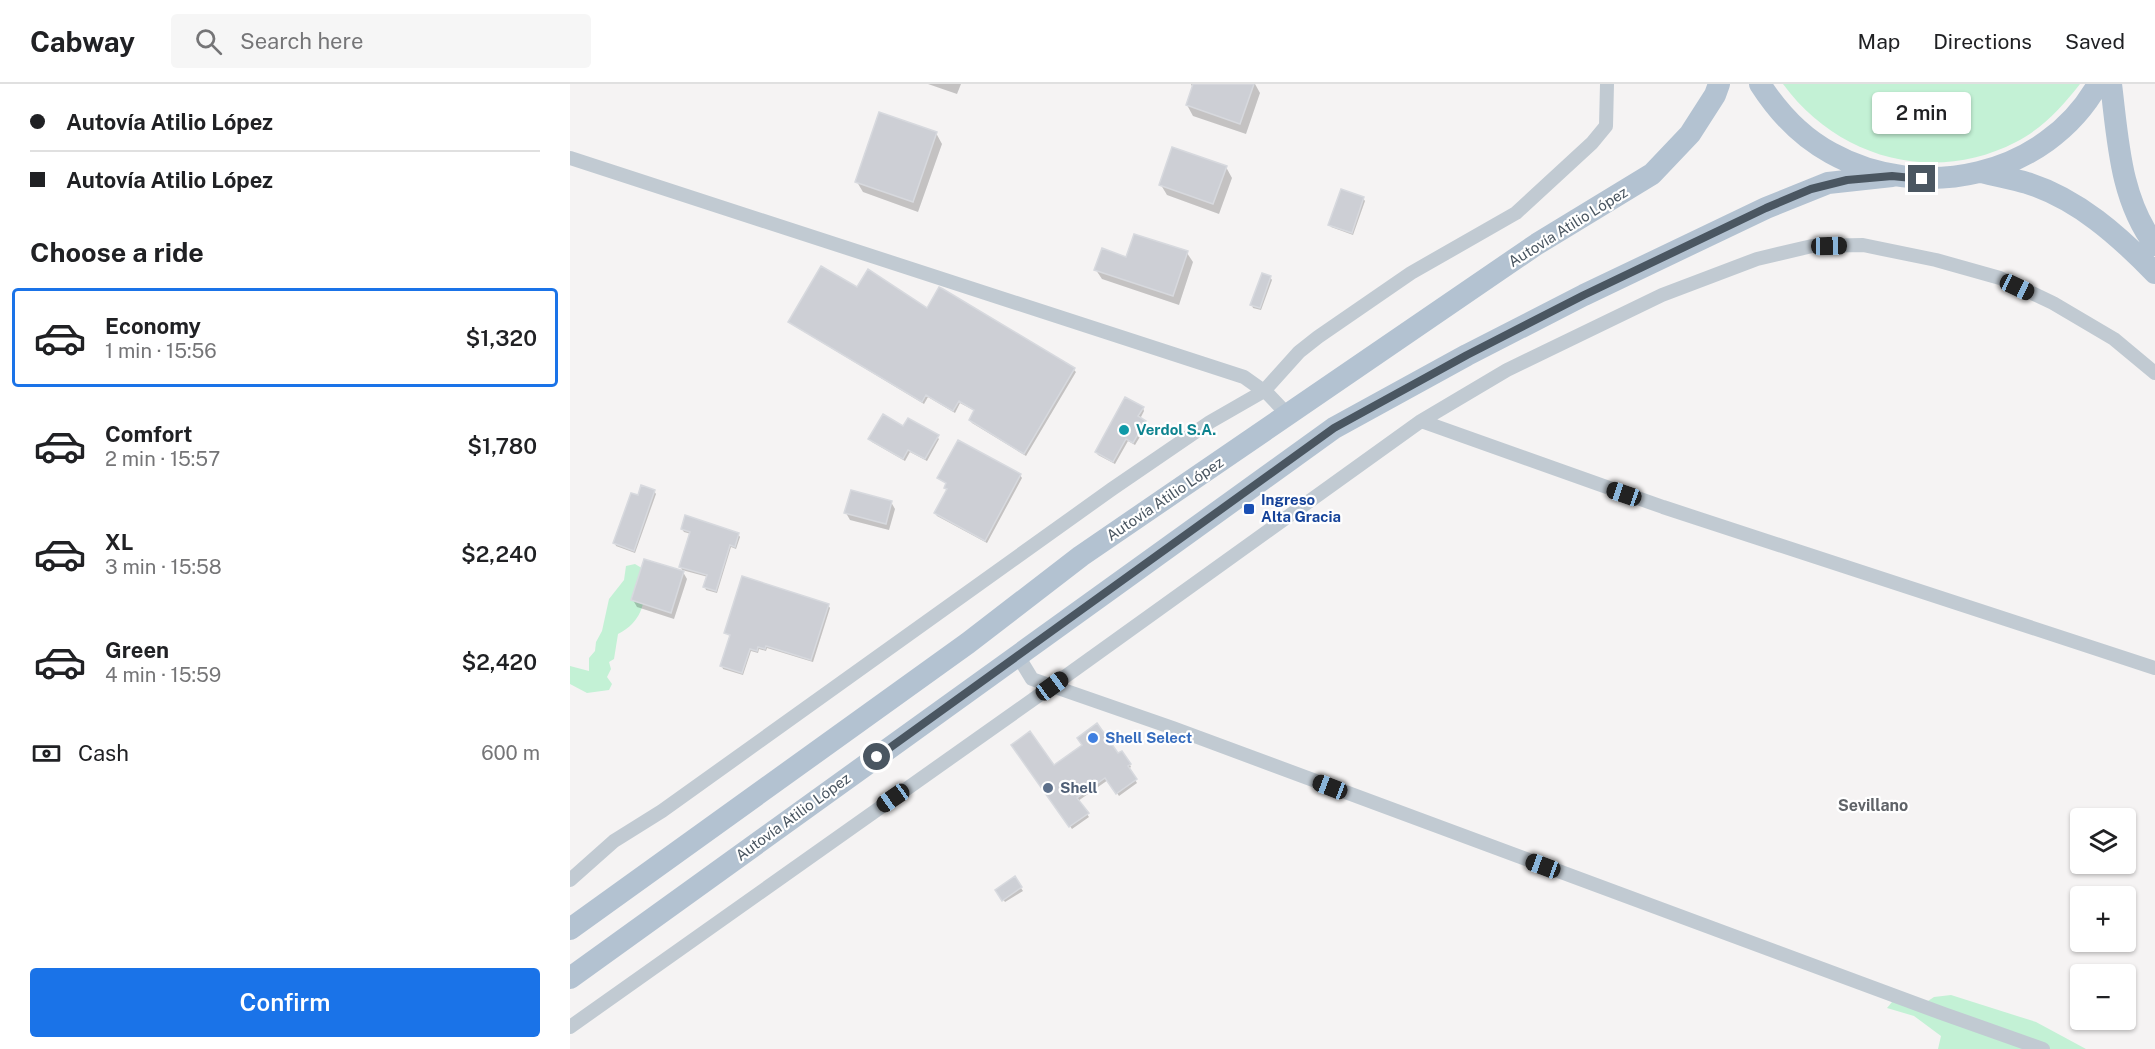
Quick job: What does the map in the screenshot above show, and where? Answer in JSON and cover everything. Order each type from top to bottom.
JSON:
[{"type":"main road","name":"Autovía Atilio López","points":[[570,929],[968,643],[1081,556],[1190,484],[1287,414],[1537,244],[1652,174],[1689,134],[1715,95],[1719,84]]},
{"type":"main road","name":"Autovía Atilio López","points":[[1760,84],[1780,111],[1803,134],[1830,153],[1892,176]]},
{"type":"main road","name":"Autovía Atilio López","points":[[570,978],[1334,428],[1467,355],[1584,295],[1766,208],[1811,189],[1847,180],[1892,176],[1922,179],[1952,178],[1982,172],[2009,163],[2034,150],[2057,133],[2077,113],[2098,84]]},
{"type":"main road","points":[[2110,84],[2125,182],[2136,215],[2155,245]]},
{"type":"main road","points":[[1982,172],[2029,184],[2089,215],[2122,238],[2155,273]]},
{"type":"street","points":[[570,880],[614,841],[662,811],[1112,489],[1210,422],[1264,391],[1299,352],[1318,337],[1410,273],[1516,213],[1592,144],[1606,126],[1607,84]]},
{"type":"street","points":[[570,158],[1244,377],[1264,391],[1287,414]]},
{"type":"street","points":[[570,1027],[1052,686],[1421,421],[1508,370],[1662,295],[1757,259],[1812,246],[1863,245],[1936,260],[2000,278],[2053,303],[2114,339],[2155,373]]},
{"type":"street","points":[[1421,421],[1663,507],[2155,668]]},
{"type":"street","points":[[1018,656],[1032,680],[1184,732],[2043,1049]]},
{"type":"green space","points":[[1783,84],[2080,84],[2051,116],[2016,142],[1984,155],[1952,161],[1920,162],[1889,157],[1859,146],[1831,130],[1805,110]]},
{"type":"green space","points":[[635,564],[645,570],[642,607],[634,622],[618,634],[614,659],[609,662],[611,669],[607,677],[612,684],[609,690],[587,693],[570,684],[570,666],[589,671],[589,658],[595,651],[596,642],[602,631],[609,599],[624,580],[626,566]]},
{"type":"green space","points":[[1951,995],[2036,1022],[2086,1049],[1938,1049],[1941,1036],[1914,1016],[1887,1008],[1892,1002],[1925,1003],[1934,997]]},
{"type":"building","points":[[1193,84],[1254,84],[1240,124],[1186,105]]},
{"type":"building","points":[[879,112],[937,132],[913,202],[855,182]]},
{"type":"building","points":[[1172,147],[1227,166],[1213,204],[1159,185]]},
{"type":"building","points":[[1341,189],[1364,197],[1352,233],[1328,225]]},
{"type":"building","points":[[1134,234],[1188,251],[1173,296],[1094,270],[1102,248],[1126,257]]},
{"type":"building","points":[[821,266],[857,287],[868,269],[927,308],[939,287],[1075,368],[1024,454],[969,420],[974,410],[959,401],[953,411],[926,395],[922,402],[788,322]]},
{"type":"building","points":[[1262,273],[1271,276],[1260,308],[1250,305]]},
{"type":"building","name":"Verdol S.A.","points":[[1125,397],[1144,407],[1138,416],[1146,421],[1133,443],[1126,439],[1113,462],[1095,452]]},
{"type":"building","points":[[883,414],[903,426],[908,418],[939,435],[925,459],[908,450],[903,459],[868,439]]},
{"type":"building","points":[[958,440],[1021,474],[985,541],[934,513],[947,489],[944,488],[946,483],[937,478]]},
{"type":"building","points":[[641,485],[655,490],[634,551],[613,543],[631,493],[638,495]]},
{"type":"building","points":[[851,490],[892,501],[886,524],[844,513]]},
{"type":"building","points":[[685,515],[739,533],[735,547],[730,545],[716,591],[703,587],[707,575],[679,567],[690,532],[681,529]]},
{"type":"building","points":[[644,559],[684,571],[671,613],[631,600]]},
{"type":"building","points":[[742,576],[829,604],[811,660],[766,646],[765,649],[758,647],[757,651],[750,649],[742,673],[720,666],[730,635],[724,633]]},
{"type":"building","points":[[1097,723],[1118,753],[1122,751],[1137,779],[1116,794],[1105,778],[1077,798],[1089,813],[1069,827],[1011,745],[1030,731],[1054,765],[1082,745],[1077,738]]},
{"type":"building","points":[[1015,876],[1022,887],[1002,901],[995,890]]},
{"type":"place","name":"Verdol S.A.","points":[[1124,430]]},
{"type":"place","name":"Ingreso Alta Gracia","points":[[1249,509]]},
{"type":"place","name":"Shell Select","points":[[1093,738]]},
{"type":"place","name":"Shell","points":[[1048,788]]},
{"type":"district","name":"Sevillano","points":[[1873,805]]},
{"type":"route","points":[[877,757],[1334,428],[1467,355],[1584,295],[1766,208],[1828,183],[1892,176],[1922,179]]}]
